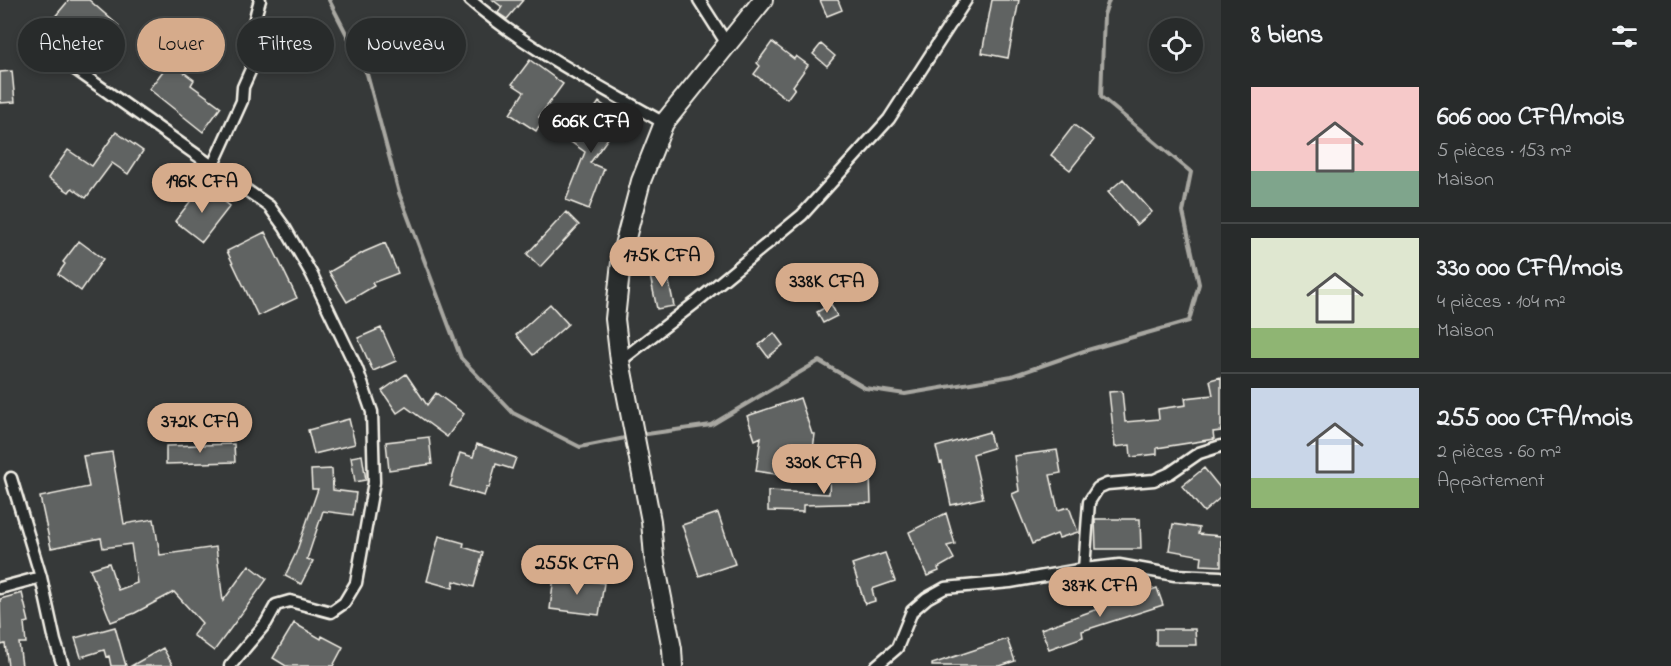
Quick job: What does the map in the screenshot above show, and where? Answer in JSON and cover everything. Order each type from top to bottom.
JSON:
[{"type":"highway","points":[[673,666],[672,649],[654,556],[651,521],[620,361],[615,319],[622,253],[641,181],[664,123],[763,0]]},
{"type":"highway","points":[[651,521],[663,541],[685,666]]},
{"type":"street","points":[[213,165],[242,100],[243,87],[260,49],[254,36],[254,22],[260,0]]},
{"type":"street","points":[[470,0],[495,21],[558,62],[664,123]]},
{"type":"street","points":[[699,0],[727,44]]},
{"type":"street","points":[[620,361],[802,215],[889,119],[966,0]]},
{"type":"street","points":[[80,72],[269,206],[285,228],[312,275],[357,369],[372,412],[374,482],[356,583],[344,603],[332,612],[290,601],[276,604],[266,622],[230,666]]},
{"type":"street","points":[[1084,569],[1089,502],[1098,488],[1107,484],[1154,480],[1170,473],[1198,453],[1221,446]]},
{"type":"street","points":[[10,478],[42,577],[55,641],[63,666]]},
{"type":"street","points":[[876,666],[897,648],[912,611],[927,598],[945,588],[1010,582],[1119,565],[1175,575],[1221,576]]},
{"type":"street","points":[[0,588],[42,577]]},
{"type":"building","points":[[69,0],[89,0],[110,18],[54,18]]},
{"type":"building","points":[[493,0],[523,0],[507,19],[498,13],[502,7]]},
{"type":"building","points":[[820,0],[838,0],[842,10],[827,16]]},
{"type":"building","points":[[992,0],[1019,0],[1008,58],[982,53]]},
{"type":"building","points":[[772,42],[794,59],[796,56],[808,65],[787,99],[754,74],[760,66],[757,63]]},
{"type":"building","points":[[821,44],[835,56],[827,66],[813,54]]},
{"type":"building","points":[[530,60],[563,84],[539,117],[543,120],[536,131],[510,114],[524,92],[512,84]]},
{"type":"building","points":[[12,71],[15,102],[0,103],[0,72]]},
{"type":"building","points":[[162,72],[183,72],[194,80],[191,85],[221,107],[203,132],[149,89]]},
{"type":"building","points":[[599,102],[622,119],[590,163],[604,169],[589,209],[566,200],[585,152],[571,142]]},
{"type":"building","points":[[1074,125],[1094,140],[1070,170],[1051,155]]},
{"type":"building","points":[[116,132],[143,151],[128,174],[112,163],[86,198],[72,188],[69,192],[48,178],[68,150],[92,166]]},
{"type":"building","points":[[1123,179],[1152,212],[1137,225],[1108,192]]},
{"type":"building","points":[[203,185],[230,206],[202,242],[175,221]]},
{"type":"building","points":[[566,212],[579,225],[540,267],[527,254]]},
{"type":"building","points":[[265,232],[297,298],[258,316],[227,251]]},
{"type":"building","points":[[79,241],[103,259],[81,291],[58,274],[65,264],[63,262]]},
{"type":"building","points":[[385,243],[398,273],[372,283],[374,286],[347,302],[329,272]]},
{"type":"building","points":[[666,268],[674,306],[657,309],[649,271]]},
{"type":"building","points":[[550,304],[568,324],[533,355],[516,335]]},
{"type":"building","points":[[831,304],[837,316],[823,323],[817,312]]},
{"type":"building","points":[[381,328],[396,361],[373,371],[358,338]]},
{"type":"building","points":[[774,333],[783,345],[768,357],[759,345]]},
{"type":"building","points":[[406,374],[427,405],[436,393],[464,414],[447,437],[406,407],[397,413],[382,391]]},
{"type":"building","points":[[1221,377],[1221,431],[1213,432],[1214,439],[1157,448],[1157,454],[1131,457],[1130,445],[1115,447],[1109,392],[1122,391],[1125,422],[1159,419],[1158,409],[1186,405],[1185,398],[1213,395],[1210,380]]},
{"type":"building","points":[[800,398],[812,434],[815,434],[809,479],[756,471],[761,437],[755,440],[747,416]]},
{"type":"building","points":[[349,419],[355,444],[314,454],[308,430]]},
{"type":"building","points":[[989,432],[993,448],[973,454],[983,498],[951,505],[942,462],[940,463],[936,447]]},
{"type":"building","points":[[429,437],[432,464],[389,470],[386,442]]},
{"type":"building","points":[[234,444],[235,462],[166,464],[166,446]]},
{"type":"building","points":[[477,444],[516,458],[512,469],[496,464],[489,488],[487,487],[484,496],[450,486],[460,453],[473,457]]},
{"type":"building","points":[[1057,450],[1061,473],[1050,475],[1058,510],[1069,507],[1078,532],[1059,538],[1057,534],[1032,544],[1012,494],[1019,491],[1014,456]]},
{"type":"building","points":[[112,452],[124,524],[154,519],[160,555],[216,547],[223,601],[249,565],[267,579],[214,651],[193,635],[202,623],[174,592],[135,613],[111,622],[90,569],[109,563],[118,590],[137,583],[131,544],[103,548],[101,538],[51,548],[40,497],[89,487],[83,456]]},
{"type":"building","points":[[362,455],[366,480],[355,482],[351,457]]},
{"type":"building","points":[[1204,468],[1221,489],[1221,497],[1204,512],[1182,486]]},
{"type":"building","points":[[332,469],[333,490],[356,493],[353,515],[323,511],[307,559],[313,561],[301,584],[285,576],[296,553],[318,489],[312,489],[311,470]]},
{"type":"building","points":[[870,475],[871,503],[803,505],[803,512],[768,511],[768,491],[829,494],[830,477]]},
{"type":"building","points":[[718,513],[735,564],[699,576],[682,525]]},
{"type":"building","points":[[946,513],[955,544],[947,546],[954,559],[938,568],[939,571],[927,576],[909,532]]},
{"type":"building","points":[[1095,519],[1140,519],[1141,549],[1096,549]]},
{"type":"building","points":[[1173,524],[1199,528],[1198,534],[1221,536],[1221,566],[1201,565],[1202,556],[1169,550]]},
{"type":"building","points":[[439,536],[464,543],[463,547],[483,553],[474,587],[454,581],[453,588],[427,581]]},
{"type":"building","points":[[885,553],[895,581],[872,589],[875,601],[865,604],[852,564]]},
{"type":"building","points":[[554,576],[604,583],[599,615],[550,609]]},
{"type":"building","points":[[1157,588],[1163,605],[1082,631],[1083,637],[1049,649],[1041,629]]},
{"type":"building","points":[[22,593],[29,622],[24,623],[26,643],[19,643],[22,666],[8,666],[5,644],[1,645],[0,599]]},
{"type":"building","points":[[294,623],[321,639],[322,636],[343,647],[333,666],[286,666],[273,658]]},
{"type":"building","points":[[115,627],[126,666],[111,666],[109,656],[106,657],[104,650],[81,657],[75,638]]},
{"type":"building","points":[[1156,629],[1195,629],[1196,645],[1156,645]]},
{"type":"building","points":[[1007,639],[1015,661],[1000,666],[932,666],[932,664]]},
{"type":"building","points":[[163,648],[173,666],[131,666]]},
{"type":"waterway","points":[[329,0],[367,74],[399,193],[461,358],[513,413],[580,447],[630,437]]},
{"type":"waterway","points":[[640,435],[711,425],[819,361],[865,388],[905,394],[1012,376],[1084,351],[1189,321],[1199,284],[1183,212],[1191,172],[1101,97],[1104,15],[1109,0]]}]
